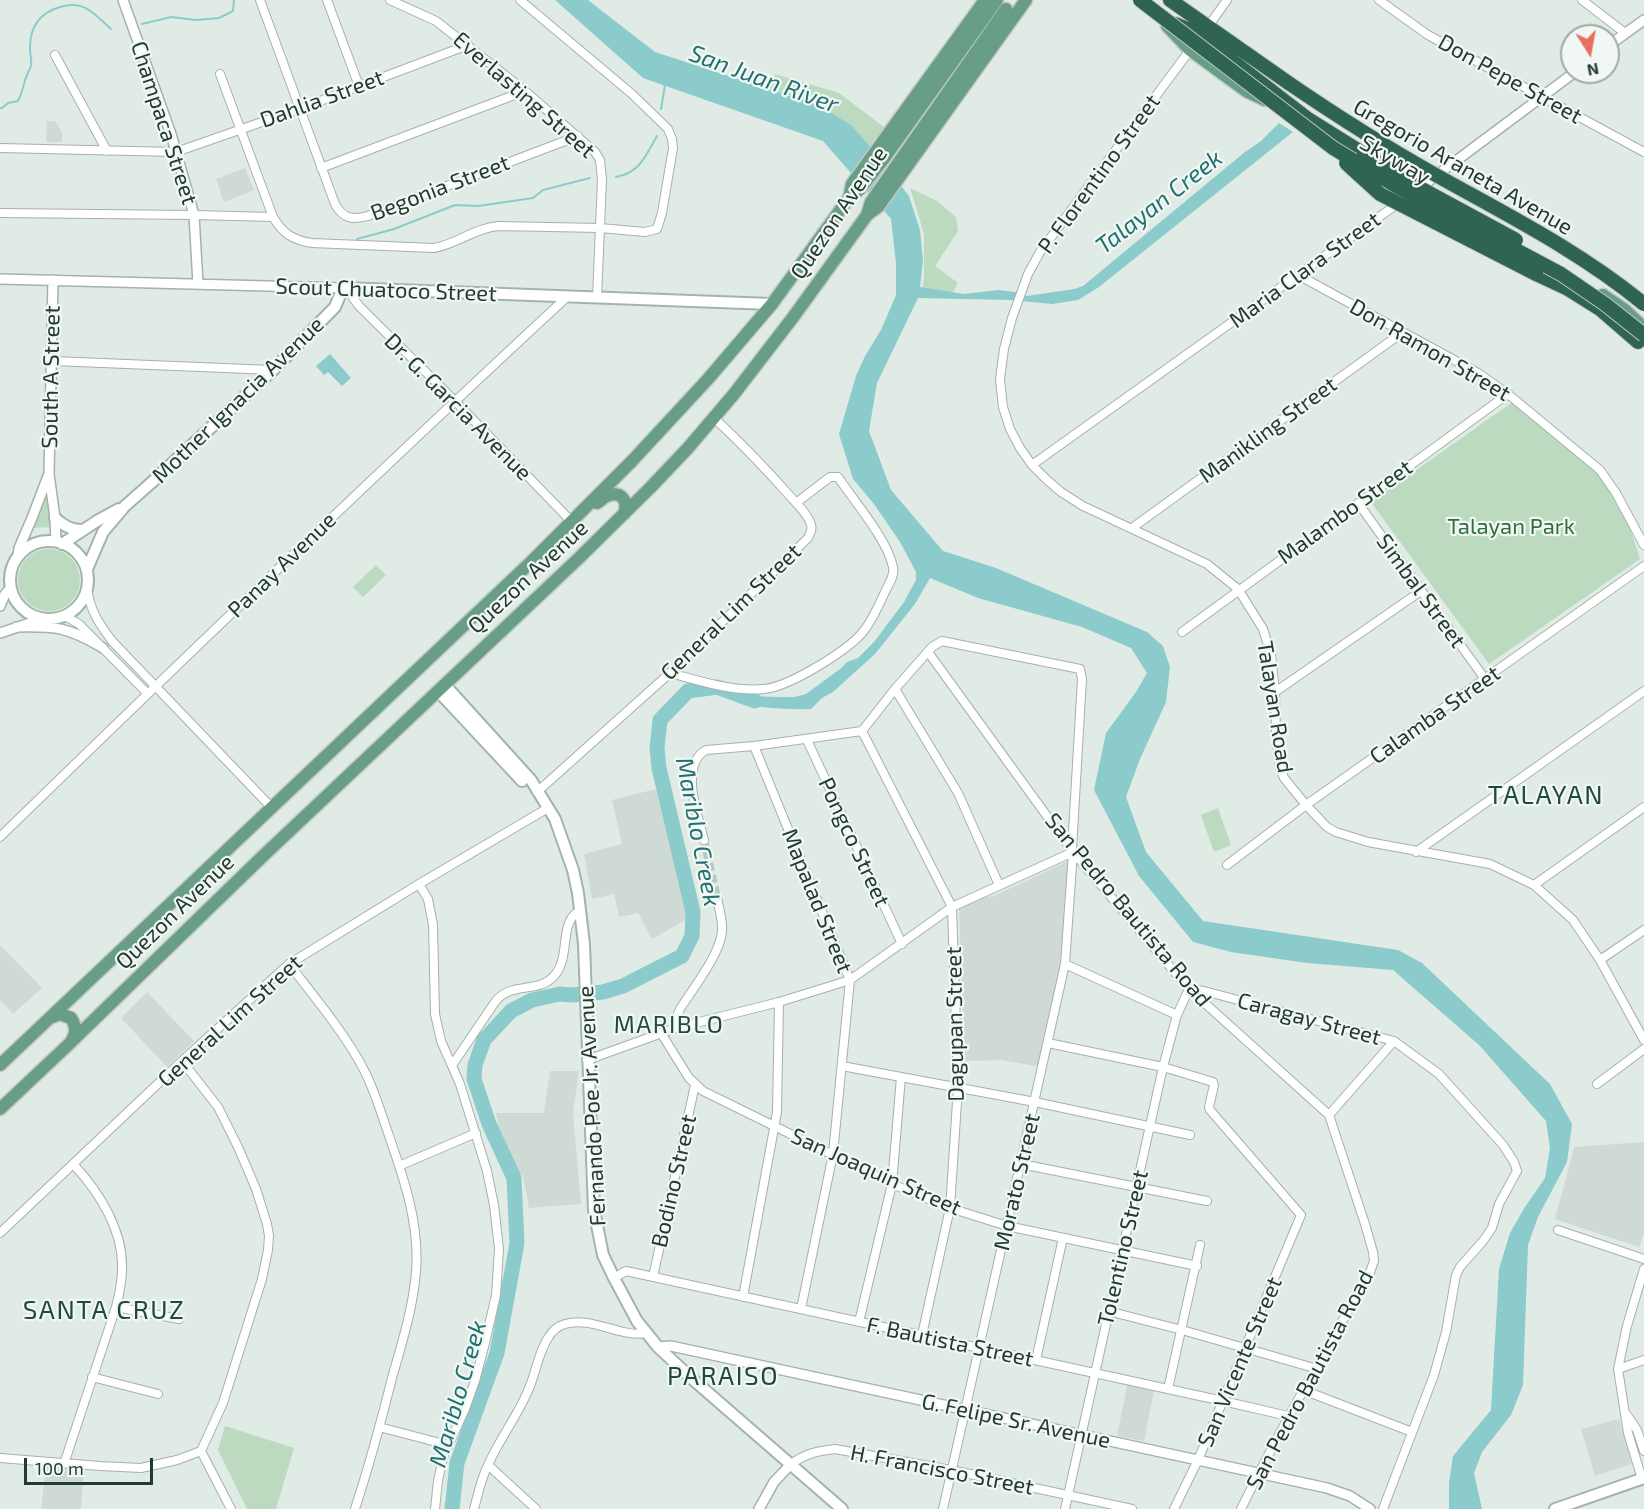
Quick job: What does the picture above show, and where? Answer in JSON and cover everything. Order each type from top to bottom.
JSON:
[{"type":"highway","name":"Skyway","points":[[1140,0],[1333,148],[1396,186],[1560,274],[1605,304],[1642,337]]},
{"type":"highway","name":"Skyway","points":[[1170,0],[1326,109],[1376,141],[1573,252],[1613,279],[1644,304]]},
{"type":"highway","points":[[1161,19],[1195,32],[1306,122],[1418,187],[1561,264],[1615,303],[1642,337]]},
{"type":"highway","points":[[1333,148],[1380,194],[1568,290],[1642,337]]},
{"type":"main road","points":[[880,154],[986,0]]},
{"type":"main road","points":[[898,170],[1026,0]]},
{"type":"main road","name":"Gregorio Araneta Avenue","points":[[1132,0],[1198,41],[1286,111]]},
{"type":"main road","name":"Gregorio Araneta Avenue","points":[[1176,0],[1358,133],[1432,178],[1564,250],[1600,272],[1644,304]]},
{"type":"main road","name":"Quezon Avenue","points":[[0,1065],[533,560],[632,461],[708,380],[772,304],[880,154],[1002,5]]},
{"type":"main road","name":"Quezon Avenue","points":[[0,1108],[624,514],[688,448],[794,316],[867,215],[1002,5]]},
{"type":"main road","name":"Gregorio Araneta Avenue","points":[[1161,19],[1190,50],[1246,91],[1306,122],[1354,160],[1412,193],[1593,288],[1625,310],[1644,328]]},
{"type":"main road","name":"Scout Chuatoco Street","points":[[347,289],[772,304]]},
{"type":"main road","name":"Mother Ignacia Avenue","points":[[87,569],[103,531],[125,506],[273,370],[336,307],[347,289]]},
{"type":"main road","points":[[567,525],[607,496],[615,494],[624,499],[626,504],[624,514]]},
{"type":"main road","name":"Mother Ignacia Avenue","points":[[59,543],[125,506]]},
{"type":"main road","points":[[55,518],[66,527],[84,530]]},
{"type":"main road","points":[[0,565],[16,559],[32,545],[44,542],[59,543],[69,547],[80,556],[87,569],[87,589],[79,605],[65,616],[42,619],[21,608],[7,587],[16,559]]},
{"type":"main road","name":"Fernando Poe Jr. Avenue","points":[[442,688],[531,780],[555,819],[569,856],[584,944],[594,1210],[603,1255],[614,1278],[627,1304],[658,1347],[842,1509]]},
{"type":"main road","points":[[75,994],[71,1001],[74,1014],[90,1020],[98,1017]]},
{"type":"main road","points":[[46,1021],[60,1014],[71,1018],[75,1025],[75,1033],[68,1045]]},
{"type":"main road","points":[[1555,1509],[1643,1478]]},
{"type":"street","name":"Champaca Street","points":[[123,0],[171,134],[194,215],[198,284]]},
{"type":"street","name":"Begonia Street","points":[[260,0],[337,209],[352,219],[360,218],[578,136]]},
{"type":"street","points":[[327,0],[358,86]]},
{"type":"street","name":"Everlasting Street","points":[[390,0],[436,21],[525,91],[596,152],[600,160],[602,180],[597,297]]},
{"type":"street","points":[[220,74],[273,217],[286,235],[293,239],[303,242],[434,248],[489,227],[600,228],[645,232],[657,230],[673,148],[668,129],[632,94],[520,0]]},
{"type":"street","points":[[1210,24],[1227,0]]},
{"type":"street","name":"Don Pepe Street","points":[[1379,0],[1428,35],[1644,153]]},
{"type":"street","points":[[1582,0],[1625,33]]},
{"type":"street","points":[[1620,37],[1644,20]]},
{"type":"street","name":"Dahlia Street","points":[[176,152],[299,109],[468,45]]},
{"type":"street","name":"P. Florentino Street","points":[[1009,333],[1028,274],[1040,252],[1190,50]]},
{"type":"street","points":[[55,55],[107,150]]},
{"type":"street","name":"Maria Clara Street","points":[[1032,465],[1560,84]]},
{"type":"street","points":[[321,168],[525,91]]},
{"type":"street","points":[[0,148],[176,152]]},
{"type":"street","points":[[0,213],[273,217]]},
{"type":"street","name":"Don Ramon Street","points":[[1298,275],[1478,373],[1508,394],[1600,470],[1616,493],[1644,545]]},
{"type":"street","name":"Scout Chuatoco Street","points":[[0,279],[347,289]]},
{"type":"street","name":"South A Street","points":[[54,280],[49,474],[59,543]]},
{"type":"street","name":"Dr. G. Garcia Avenue","points":[[347,289],[358,306],[454,401],[567,525]]},
{"type":"street","name":"Panay Avenue","points":[[0,837],[154,686],[568,296]]},
{"type":"street","name":"Manikling Street","points":[[1132,528],[1403,332]]},
{"type":"street","name":"Talayan Road","points":[[1009,333],[1004,349],[1000,379],[1003,408],[1010,429],[1032,465],[1061,492],[1083,506],[1207,564],[1238,590],[1263,629],[1271,654],[1280,768],[1284,778],[1306,805],[1336,832],[1368,842],[1416,852],[1490,864],[1534,885],[1573,920],[1600,960],[1644,1040]]},
{"type":"street","points":[[53,360],[273,370]]},
{"type":"street","name":"Malambo Street","points":[[1182,632],[1508,394]]},
{"type":"street","name":"General Lim Street","points":[[537,792],[670,673],[808,537],[812,528],[796,503],[765,468],[714,418]]},
{"type":"street","name":"South A Street","points":[[16,559],[49,474]]},
{"type":"street","points":[[670,673],[724,687],[768,689],[787,683],[834,655],[858,638],[865,630],[893,576],[894,568],[885,546],[838,477],[830,477],[796,503]]},
{"type":"street","name":"Simbal Street","points":[[1358,503],[1485,679]]},
{"type":"street","name":"Calamba Street","points":[[1227,865],[1306,805],[1644,566]]},
{"type":"street","points":[[0,606],[7,587]]},
{"type":"street","points":[[87,589],[96,620],[112,641],[272,808]]},
{"type":"street","points":[[1275,692],[1421,591]]},
{"type":"street","points":[[65,616],[76,621],[147,693]]},
{"type":"street","points":[[0,633],[42,619]]},
{"type":"street","points":[[16,627],[56,627],[69,630],[103,648]]},
{"type":"street","name":"Morato Street","points":[[928,652],[942,641],[1080,669],[1082,679],[1065,964],[944,1509]]},
{"type":"street","points":[[704,840],[691,778],[696,760],[702,752],[862,731],[928,652]]},
{"type":"street","name":"San Pedro Bautista Road","points":[[928,652],[1072,851],[1189,989],[1329,1115],[1365,1224],[1374,1261],[1369,1275],[1288,1416],[1241,1509]]},
{"type":"street","points":[[895,689],[958,793],[999,885]]},
{"type":"street","points":[[1416,852],[1644,692]]},
{"type":"street","name":"Dagupan Street","points":[[862,731],[952,907],[958,1088],[950,1208],[922,1335]]},
{"type":"street","name":"Pongco Street","points":[[807,740],[902,944]]},
{"type":"street","name":"Mapalad Street","points":[[754,746],[850,980],[833,1154],[801,1309]]},
{"type":"street","points":[[1534,885],[1644,807]]},
{"type":"street","name":"General Lim Street","points":[[0,1233],[182,1061],[289,964],[548,808]]},
{"type":"street","points":[[587,1060],[676,1028],[779,1002],[850,980],[952,907],[1072,851]]},
{"type":"street","points":[[419,884],[428,898],[434,925],[435,1014],[441,1041],[453,1064],[487,1171],[499,1249],[496,1295],[475,1381],[443,1457],[435,1509]]},
{"type":"street","points":[[676,1028],[676,1019],[680,1009],[717,950],[721,939],[722,924],[717,898]]},
{"type":"street","points":[[453,1064],[502,994],[512,989],[545,983],[556,975],[564,957],[570,919],[580,913]]},
{"type":"street","points":[[1600,960],[1644,930]]},
{"type":"street","points":[[289,964],[332,1019],[359,1061],[376,1098],[399,1166],[411,1207],[414,1229],[416,1270],[409,1316],[355,1509]]},
{"type":"street","points":[[1065,964],[1177,1015]]},
{"type":"street","name":"Tolentino Street","points":[[1065,1509],[1163,1067],[1177,1015],[1189,989]]},
{"type":"street","name":"Caragay Street","points":[[1189,989],[1394,1041],[1439,1074],[1503,1145],[1514,1162],[1517,1171],[1499,1204],[1492,1228],[1456,1275],[1446,1332],[1434,1375],[1412,1432]]},
{"type":"street","points":[[743,1297],[777,1112],[779,1002]]},
{"type":"street","name":"San Joaquin Street","points":[[661,1033],[681,1068],[703,1091],[892,1184],[950,1208],[1007,1226],[1197,1266]]},
{"type":"street","points":[[1329,1115],[1394,1041]]},
{"type":"street","points":[[1048,1042],[1163,1067]]},
{"type":"street","points":[[1597,1084],[1644,1049]]},
{"type":"street","points":[[0,1458],[141,1468],[177,1460],[201,1451],[223,1403],[262,1279],[269,1236],[256,1189],[238,1147],[218,1107],[182,1061]]},
{"type":"street","points":[[842,1066],[1035,1102],[1190,1135]]},
{"type":"street","name":"San Vicente Street","points":[[1163,1067],[1213,1082],[1209,1110],[1301,1217],[1198,1460],[1174,1509]]},
{"type":"street","points":[[859,1322],[892,1184],[901,1077]]},
{"type":"street","name":"Bodino Street","points":[[653,1277],[695,1085]]},
{"type":"street","points":[[399,1166],[476,1133]]},
{"type":"street","points":[[1021,1164],[1207,1201]]},
{"type":"street","points":[[64,1464],[116,1307],[121,1287],[122,1267],[120,1248],[109,1214],[74,1165]]},
{"type":"street","points":[[1558,1230],[1644,1259]]},
{"type":"street","points":[[1036,1360],[1063,1238]]},
{"type":"street","points":[[1168,1389],[1200,1245]]},
{"type":"street","points":[[1643,1478],[1628,1433],[1618,1369],[1627,1326],[1644,1269]]},
{"type":"street","name":"F. Bautista Street","points":[[614,1278],[626,1271],[1288,1416]]},
{"type":"street","points":[[116,1307],[179,1319]]},
{"type":"street","points":[[1108,1311],[1314,1368]]},
{"type":"street","points":[[474,1509],[488,1464],[527,1394],[538,1357],[550,1335],[566,1323],[581,1322],[635,1334],[646,1333]]},
{"type":"street","name":"G. Felipe Sr. Avenue","points":[[658,1347],[671,1346],[1258,1473],[1340,1492],[1370,1509]]},
{"type":"street","points":[[1618,1369],[1644,1360]]},
{"type":"street","points":[[92,1377],[158,1394]]},
{"type":"street","points":[[1303,1390],[1412,1432],[1383,1509]]},
{"type":"street","points":[[1626,1414],[1637,1430],[1644,1450]]},
{"type":"street","points":[[379,1427],[448,1444]]},
{"type":"street","name":"H. Francisco Street","points":[[790,1465],[807,1454],[835,1449],[951,1470],[1132,1509]]},
{"type":"street","points":[[201,1451],[231,1509]]},
{"type":"street","points":[[488,1464],[536,1509]]},
{"type":"street","points":[[759,1509],[774,1482],[790,1465]]},
{"type":"shaded area","points":[[47,121],[55,121],[62,132],[62,142],[46,142]]},
{"type":"shaded area","points":[[245,168],[254,190],[224,202],[216,179]]},
{"type":"shaded area","points":[[656,789],[689,918],[652,939],[638,913],[619,917],[614,894],[592,899],[584,854],[622,844],[612,800]]},
{"type":"shaded area","points":[[1068,861],[1061,968],[1040,1067],[1002,1060],[965,1061],[959,908],[974,899],[994,896]]},
{"type":"shaded area","points":[[0,945],[42,988],[13,1014],[0,1000]]},
{"type":"shaded area","points":[[147,992],[194,1041],[167,1067],[121,1018]]},
{"type":"shaded area","points":[[550,1071],[579,1071],[573,1113],[581,1204],[529,1208],[523,1176],[514,1167],[502,1144],[496,1113],[544,1113]]},
{"type":"shaded area","points":[[1644,1142],[1644,1232],[1639,1247],[1555,1219],[1574,1147]]},
{"type":"shaded area","points":[[1128,1381],[1155,1386],[1144,1441],[1117,1436]]},
{"type":"shaded area","points":[[1619,1419],[1632,1464],[1595,1476],[1581,1429]]},
{"type":"shaded area","points":[[46,1467],[84,1469],[81,1509],[41,1509]]},
{"type":"green space","points":[[775,74],[839,93],[884,127],[870,146],[850,125],[818,105],[770,89]]},
{"type":"green space","points":[[910,188],[937,201],[956,217],[958,231],[935,266],[958,283],[952,294],[922,293],[924,234]]},
{"type":"green space","name":"Talayan Park","points":[[1514,401],[1594,470],[1628,521],[1640,559],[1489,664],[1371,502]]},
{"type":"green space","points":[[50,488],[51,527],[33,528]]},
{"type":"green space","points":[[49,549],[66,554],[71,558],[75,563],[80,580],[75,597],[71,602],[66,606],[49,611],[32,606],[27,602],[23,597],[18,580],[23,563],[27,558],[32,554]]},
{"type":"green space","points":[[376,565],[386,575],[363,597],[353,587]]},
{"type":"green space","points":[[1218,808],[1231,845],[1214,852],[1201,815]]},
{"type":"green space","points":[[225,1426],[294,1448],[276,1509],[247,1509],[218,1450]]},
{"type":"water","points":[[555,0],[588,0],[655,52],[818,105],[851,125],[909,196],[920,230],[923,260],[920,287],[964,294],[998,290],[1027,296],[1083,286],[1261,141],[1279,123],[1293,132],[1099,287],[1078,300],[1052,304],[1010,300],[918,298],[877,383],[869,431],[891,490],[943,551],[996,568],[1147,632],[1163,646],[1170,667],[1166,702],[1140,759],[1126,797],[1146,852],[1203,921],[1398,950],[1422,963],[1550,1084],[1572,1124],[1567,1162],[1538,1217],[1528,1245],[1523,1385],[1511,1415],[1482,1452],[1474,1473],[1482,1509],[1449,1509],[1449,1482],[1453,1456],[1491,1410],[1499,1269],[1510,1233],[1545,1178],[1550,1148],[1546,1121],[1479,1045],[1393,970],[1307,963],[1231,952],[1193,942],[1139,876],[1094,790],[1106,733],[1147,673],[1131,648],[1082,627],[978,598],[930,578],[915,604],[875,654],[811,709],[774,708],[738,703],[735,692],[776,697],[806,694],[847,662],[858,658],[874,642],[904,602],[916,580],[916,572],[900,542],[874,504],[853,479],[839,434],[856,376],[881,330],[896,295],[896,264],[891,219],[823,141],[643,78]]},
{"type":"water","points":[[330,354],[351,378],[342,386],[328,372],[324,375],[316,366]]},
{"type":"waterway","points":[[142,24],[171,17],[196,20],[219,18],[233,11],[234,0]]},
{"type":"waterway","points":[[0,108],[20,98],[31,66],[30,40],[34,27],[46,13],[60,7],[76,5],[94,13],[111,29]]},
{"type":"waterway","points":[[661,109],[665,85]]},
{"type":"waterway","points":[[616,177],[631,172],[637,167],[657,136]]},
{"type":"waterway","points":[[357,239],[394,229],[455,205],[478,206],[533,198],[543,190],[590,178]]},
{"type":"waterway","name":"Mariblo Creek","points":[[452,1509],[457,1463],[497,1353],[517,1243],[514,1178],[489,1124],[474,1079],[475,1065],[484,1040],[511,1011],[532,1000],[560,994],[603,992],[623,986],[682,956],[692,936],[693,912],[659,768],[657,748],[660,720],[688,691],[717,687],[755,701]]},
{"type":"tunnel","points":[[704,840],[717,898]]},
{"type":"district","name":"TALAYAN","points":[[1546,795]]},
{"type":"district","name":"MARIBLO","points":[[669,1025]]},
{"type":"district","name":"SANTA CRUZ","points":[[104,1310]]},
{"type":"district","name":"PARAISO","points":[[723,1376]]},
{"type":"water label","name":"San Juan River","points":[[764,79]]},
{"type":"water label","name":"Talayan Creek","points":[[1159,202]]}]
